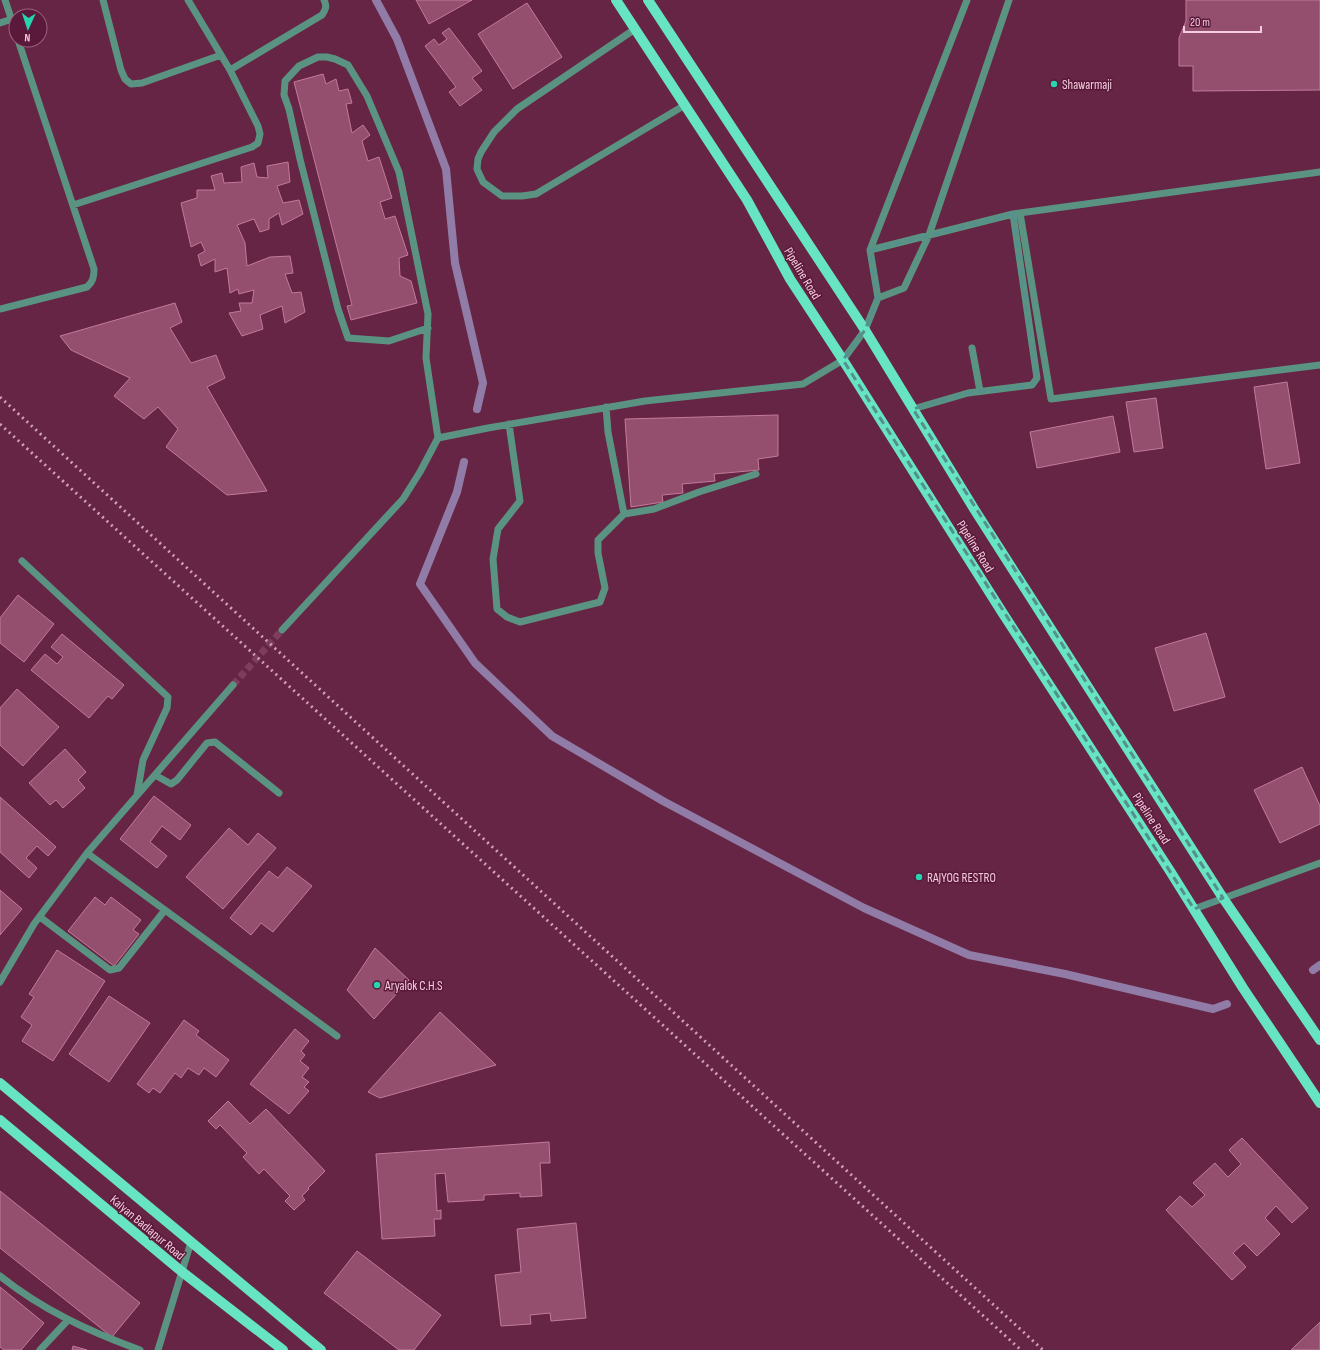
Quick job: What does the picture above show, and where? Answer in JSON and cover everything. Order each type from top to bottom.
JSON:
[{"type":"main road","name":"Pipeline Road","points":[[616,0],[747,200],[790,279],[843,360],[1002,612],[1194,908],[1243,988],[1320,1103]]},
{"type":"main road","name":"Pipeline Road","points":[[648,0],[865,330],[976,512],[1223,898],[1319,1039]]},
{"type":"main road","points":[[0,1083],[322,1350]]},
{"type":"main road","name":"Kalyan Badlapur Road","points":[[0,1120],[181,1272],[283,1350]]},
{"type":"street","points":[[103,0],[120,70],[125,79],[131,84],[142,83],[221,55]]},
{"type":"street","points":[[73,205],[252,147],[258,143],[260,134],[258,126],[230,70],[188,0]]},
{"type":"street","points":[[230,70],[322,15],[326,5],[324,0]]},
{"type":"street","points":[[438,438],[509,424],[645,401],[803,384],[843,360],[865,330],[878,298],[870,250],[967,0]]},
{"type":"street","points":[[878,298],[904,288],[929,235],[1009,0]]},
{"type":"street","points":[[635,29],[517,109],[494,132],[478,159],[477,169],[483,182],[502,196],[536,194],[685,105]]},
{"type":"street","points":[[0,309],[87,287],[91,284],[94,278],[94,269],[21,48]]},
{"type":"street","points":[[282,630],[403,499],[420,472],[438,438],[426,358],[428,328],[428,314],[399,172],[367,96],[348,65],[327,57],[318,58],[299,66],[285,81],[284,95],[289,109],[300,159],[338,309],[348,338],[389,341],[428,328]]},
{"type":"street","points":[[870,250],[1017,214],[1320,172]]},
{"type":"street","points":[[1017,214],[1050,399],[1320,365]]},
{"type":"street","points":[[913,409],[968,393],[1032,385],[1037,378],[1017,214]]},
{"type":"street","points":[[972,348],[980,391]]},
{"type":"street","points":[[606,407],[608,432],[624,514]]},
{"type":"street","points":[[509,424],[520,501],[498,529],[493,559],[497,609],[508,617],[520,622],[600,602],[605,588],[598,553],[598,540],[624,514],[654,510],[700,492],[756,474]]},
{"type":"street","points":[[22,561],[168,697],[167,708],[143,760],[137,796]]},
{"type":"street","points":[[0,982],[40,917],[87,853],[233,685]]},
{"type":"street","points":[[155,775],[171,784],[177,780],[207,743],[215,742],[280,793]]},
{"type":"street","points":[[87,853],[337,1036]]},
{"type":"street","points":[[1194,908],[1320,863]]},
{"type":"street","points":[[40,917],[110,970],[119,968],[165,910]]},
{"type":"street","points":[[158,1350],[191,1242]]},
{"type":"street","points":[[0,1276],[20,1292],[68,1320],[95,1333],[140,1350]]},
{"type":"street","points":[[40,1350],[68,1320]]},
{"type":"highlighted area","points":[[1013,214],[1037,378],[1032,385],[968,393],[913,409],[1223,898],[1194,909],[843,360],[865,330],[878,298],[870,250]]},
{"type":"building","points":[[416,0],[472,0],[429,24]]},
{"type":"building","points":[[1186,0],[1320,0],[1320,90],[1193,91],[1193,66],[1179,66],[1179,38],[1186,21]]},
{"type":"building","points":[[527,3],[562,57],[513,89],[478,34]]},
{"type":"building","points":[[449,28],[482,71],[472,78],[482,90],[460,106],[449,92],[456,87],[425,46],[434,39],[439,45],[447,39],[442,33]]},
{"type":"building","points":[[323,74],[326,84],[336,79],[339,91],[348,89],[352,103],[346,104],[352,133],[363,125],[370,135],[362,141],[368,161],[379,157],[392,198],[380,202],[385,219],[395,216],[408,255],[399,258],[400,276],[411,281],[417,303],[351,320],[347,306],[352,305],[294,82]]},
{"type":"building","points":[[288,162],[290,182],[277,186],[283,203],[299,200],[303,214],[282,225],[279,213],[269,219],[269,229],[260,232],[254,219],[237,225],[245,243],[247,266],[270,257],[290,256],[293,273],[285,274],[292,293],[301,292],[305,312],[285,323],[282,306],[260,315],[263,329],[242,336],[229,313],[241,311],[239,303],[252,303],[254,290],[239,294],[238,289],[230,293],[227,268],[215,272],[215,259],[201,266],[198,255],[205,251],[201,242],[191,247],[181,203],[197,198],[197,190],[215,190],[211,176],[222,173],[224,183],[242,182],[241,167],[254,163],[257,177],[268,178],[267,166]]},
{"type":"building","points":[[175,303],[182,322],[170,328],[191,363],[216,355],[225,378],[207,387],[267,491],[227,495],[166,447],[178,429],[158,407],[144,419],[114,396],[130,378],[71,350],[60,336]]},
{"type":"building","points":[[1287,382],[1300,463],[1266,469],[1254,387]]},
{"type":"building","points":[[1156,398],[1163,448],[1134,452],[1126,402]]},
{"type":"building","points":[[778,415],[778,456],[758,459],[759,470],[714,474],[715,481],[682,484],[683,493],[662,495],[663,502],[631,507],[625,419]]},
{"type":"building","points":[[1113,416],[1120,452],[1037,468],[1030,432]]},
{"type":"building","points":[[18,595],[54,624],[24,662],[0,643],[0,618]]},
{"type":"building","points":[[1206,633],[1225,697],[1174,711],[1155,648]]},
{"type":"building","points":[[62,634],[124,685],[112,699],[108,696],[89,718],[31,670],[45,654],[57,664],[63,657],[51,647]]},
{"type":"building","points":[[17,689],[59,727],[23,766],[0,745],[0,708]]},
{"type":"building","points":[[65,749],[86,772],[78,780],[85,788],[63,808],[56,800],[50,805],[29,783]]},
{"type":"building","points":[[1302,767],[1320,806],[1320,824],[1280,843],[1254,790]]},
{"type":"building","points":[[154,796],[191,825],[180,840],[162,826],[150,842],[167,856],[157,868],[120,839]]},
{"type":"building","points":[[0,797],[56,847],[48,856],[37,846],[26,858],[37,868],[29,878],[0,852]]},
{"type":"building","points":[[229,828],[248,845],[258,833],[276,848],[223,909],[186,877]]},
{"type":"building","points":[[287,867],[312,886],[273,932],[261,923],[251,935],[230,918],[269,871],[278,878]]},
{"type":"building","points":[[0,890],[22,909],[0,935]]},
{"type":"building","points":[[95,897],[105,905],[111,897],[141,920],[133,930],[139,934],[114,966],[68,931]]},
{"type":"building","name":"Aryalok C.H.S","points":[[375,948],[409,980],[374,1019],[347,990]]},
{"type":"building","points":[[57,950],[105,981],[53,1061],[22,1041],[32,1025],[21,1017],[34,997],[29,994]]},
{"type":"building","points":[[109,996],[150,1023],[109,1082],[69,1054]]},
{"type":"building","points":[[440,1012],[496,1065],[380,1098],[368,1092]]},
{"type":"building","points":[[184,1020],[199,1031],[196,1035],[229,1060],[216,1077],[204,1068],[199,1075],[188,1068],[181,1078],[175,1073],[160,1093],[153,1088],[149,1093],[137,1084]]},
{"type":"building","points":[[295,1029],[309,1041],[301,1051],[305,1055],[300,1061],[309,1068],[302,1077],[309,1082],[304,1087],[309,1091],[289,1114],[250,1084]]},
{"type":"building","points":[[228,1101],[250,1124],[266,1109],[325,1171],[308,1188],[309,1189],[302,1196],[305,1200],[294,1210],[285,1201],[290,1196],[264,1169],[259,1174],[243,1157],[247,1153],[220,1125],[216,1129],[208,1121]]},
{"type":"building","points":[[1242,1138],[1308,1208],[1292,1223],[1276,1206],[1265,1218],[1280,1234],[1257,1256],[1244,1243],[1233,1253],[1246,1267],[1232,1280],[1166,1210],[1180,1196],[1192,1207],[1205,1195],[1193,1183],[1215,1163],[1228,1177],[1241,1164],[1229,1150]]},
{"type":"building","points":[[549,1142],[550,1163],[540,1163],[542,1196],[520,1197],[520,1193],[484,1195],[484,1200],[448,1202],[445,1173],[435,1174],[437,1211],[441,1210],[441,1219],[434,1219],[435,1236],[382,1239],[376,1154]]},
{"type":"building","points":[[0,1191],[140,1303],[112,1337],[0,1248]]},
{"type":"building","points":[[576,1223],[586,1318],[551,1321],[550,1313],[530,1315],[531,1324],[501,1326],[495,1275],[521,1272],[517,1229]]},
{"type":"building","points":[[357,1251],[441,1315],[414,1350],[399,1350],[324,1293]]},
{"type":"building","points":[[0,1287],[44,1323],[21,1350],[4,1350],[0,1347]]},
{"type":"building","points":[[1320,1322],[1320,1350],[1291,1350]]},
{"type":"building","points":[[73,1346],[87,1350],[72,1350]]},
{"type":"waterway","points":[[376,0],[397,39],[446,169],[455,263],[483,383],[477,409]]},
{"type":"waterway","points":[[464,462],[457,492],[420,584],[475,663],[552,736],[663,801],[864,908],[969,955],[1065,974],[1213,1009],[1227,1004]]},
{"type":"waterway","points":[[1313,970],[1320,965]]},
{"type":"tunnel","points":[[233,685],[282,630]]},
{"type":"railway","points":[[0,397],[1043,1350]]},
{"type":"railway","points":[[0,424],[1021,1350]]},
{"type":"place","name":"Shawarmaji","points":[[1054,84]]},
{"type":"place","name":"RAJYOG RESTRO","points":[[919,877]]},
{"type":"place","name":"Aryalok C.H.S","points":[[377,985]]}]
